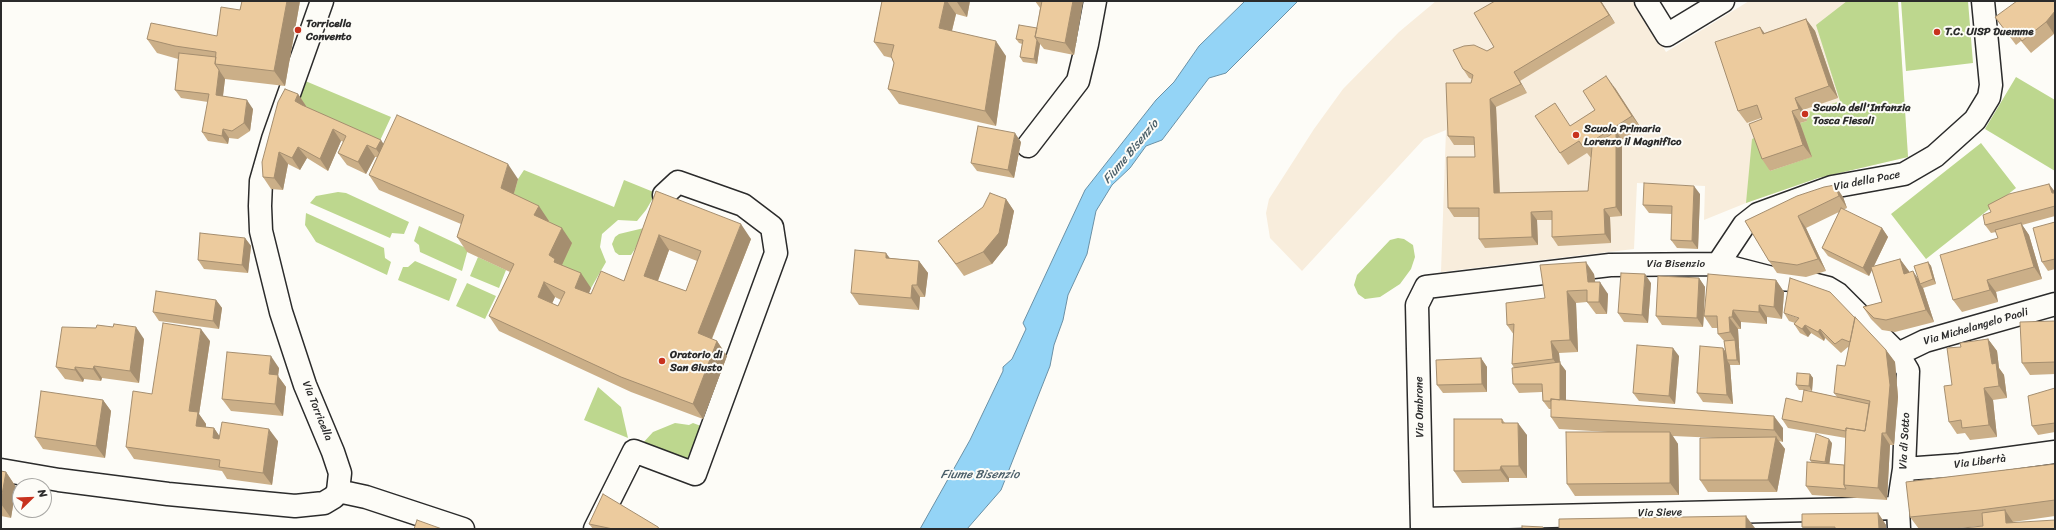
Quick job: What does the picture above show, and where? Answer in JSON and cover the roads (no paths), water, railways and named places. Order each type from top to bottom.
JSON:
[{"type":"street","name":"Via Torricella","points":[[322,1],[273,139],[261,181],[260,206],[261,231],[281,312],[306,385],[340,473],[338,491]]},
{"type":"street","points":[[1028,146],[1078,81],[1095,1]]},
{"type":"street","points":[[1646,1],[1667,35],[1723,1]]},
{"type":"street","name":"Via della Pace","points":[[1718,264],[1744,225],[1758,214],[1832,187],[1904,174],[1935,156],[1975,120],[1984,107],[1991,85],[1983,1]]},
{"type":"street","points":[[595,529],[634,451],[695,474],[776,253],[772,227],[743,205],[678,182],[664,195]]},
{"type":"street","name":"Via Bisenzio","points":[[1426,287],[1610,265],[1718,264],[1776,279],[1796,280],[1828,288],[1838,294],[1898,354]]},
{"type":"street","name":"Via Ombrone","points":[[1422,524],[1417,305],[1426,287]]},
{"type":"street","name":"Via Michelangelo Paoli","points":[[1898,354],[1925,341],[2055,304]]},
{"type":"street","name":"Via di Sotto","points":[[1898,354],[1908,371],[1904,469],[1898,508],[1898,529]]},
{"type":"street","name":"Via Libertà","points":[[1904,469],[1960,465],[2055,452]]},
{"type":"street","points":[[1,470],[59,480],[168,494],[295,506],[324,503],[334,497],[338,491],[366,497],[463,529]]},
{"type":"street","name":"Via Sieve","points":[[1422,524],[1898,508]]},
{"type":"water","name":"Fiume Bisenzio","points":[[1245,1],[1298,1],[1226,73],[1209,78],[1162,140],[1146,146],[1130,168],[1112,185],[1096,211],[1087,254],[1068,295],[1063,320],[1054,345],[1050,366],[1001,490],[967,529],[920,529],[970,440],[1003,371],[1003,367],[1012,359],[1026,329],[1023,323],[1085,190],[1156,100],[1174,82],[1199,46]]},
{"type":"place","name":"Torricella Convento","points":[[298,30]]},
{"type":"place","name":"T.C. UISP Duemme","points":[[1937,32]]},
{"type":"place","name":"Scuola dell'Infanzia Tosca Fiesoli","points":[[1805,114]]},
{"type":"place","name":"Scuola Primaria Lorenzo il Magnifico","points":[[1576,135]]},
{"type":"place","name":"Oratorio di San Giusto","points":[[662,361]]}]
